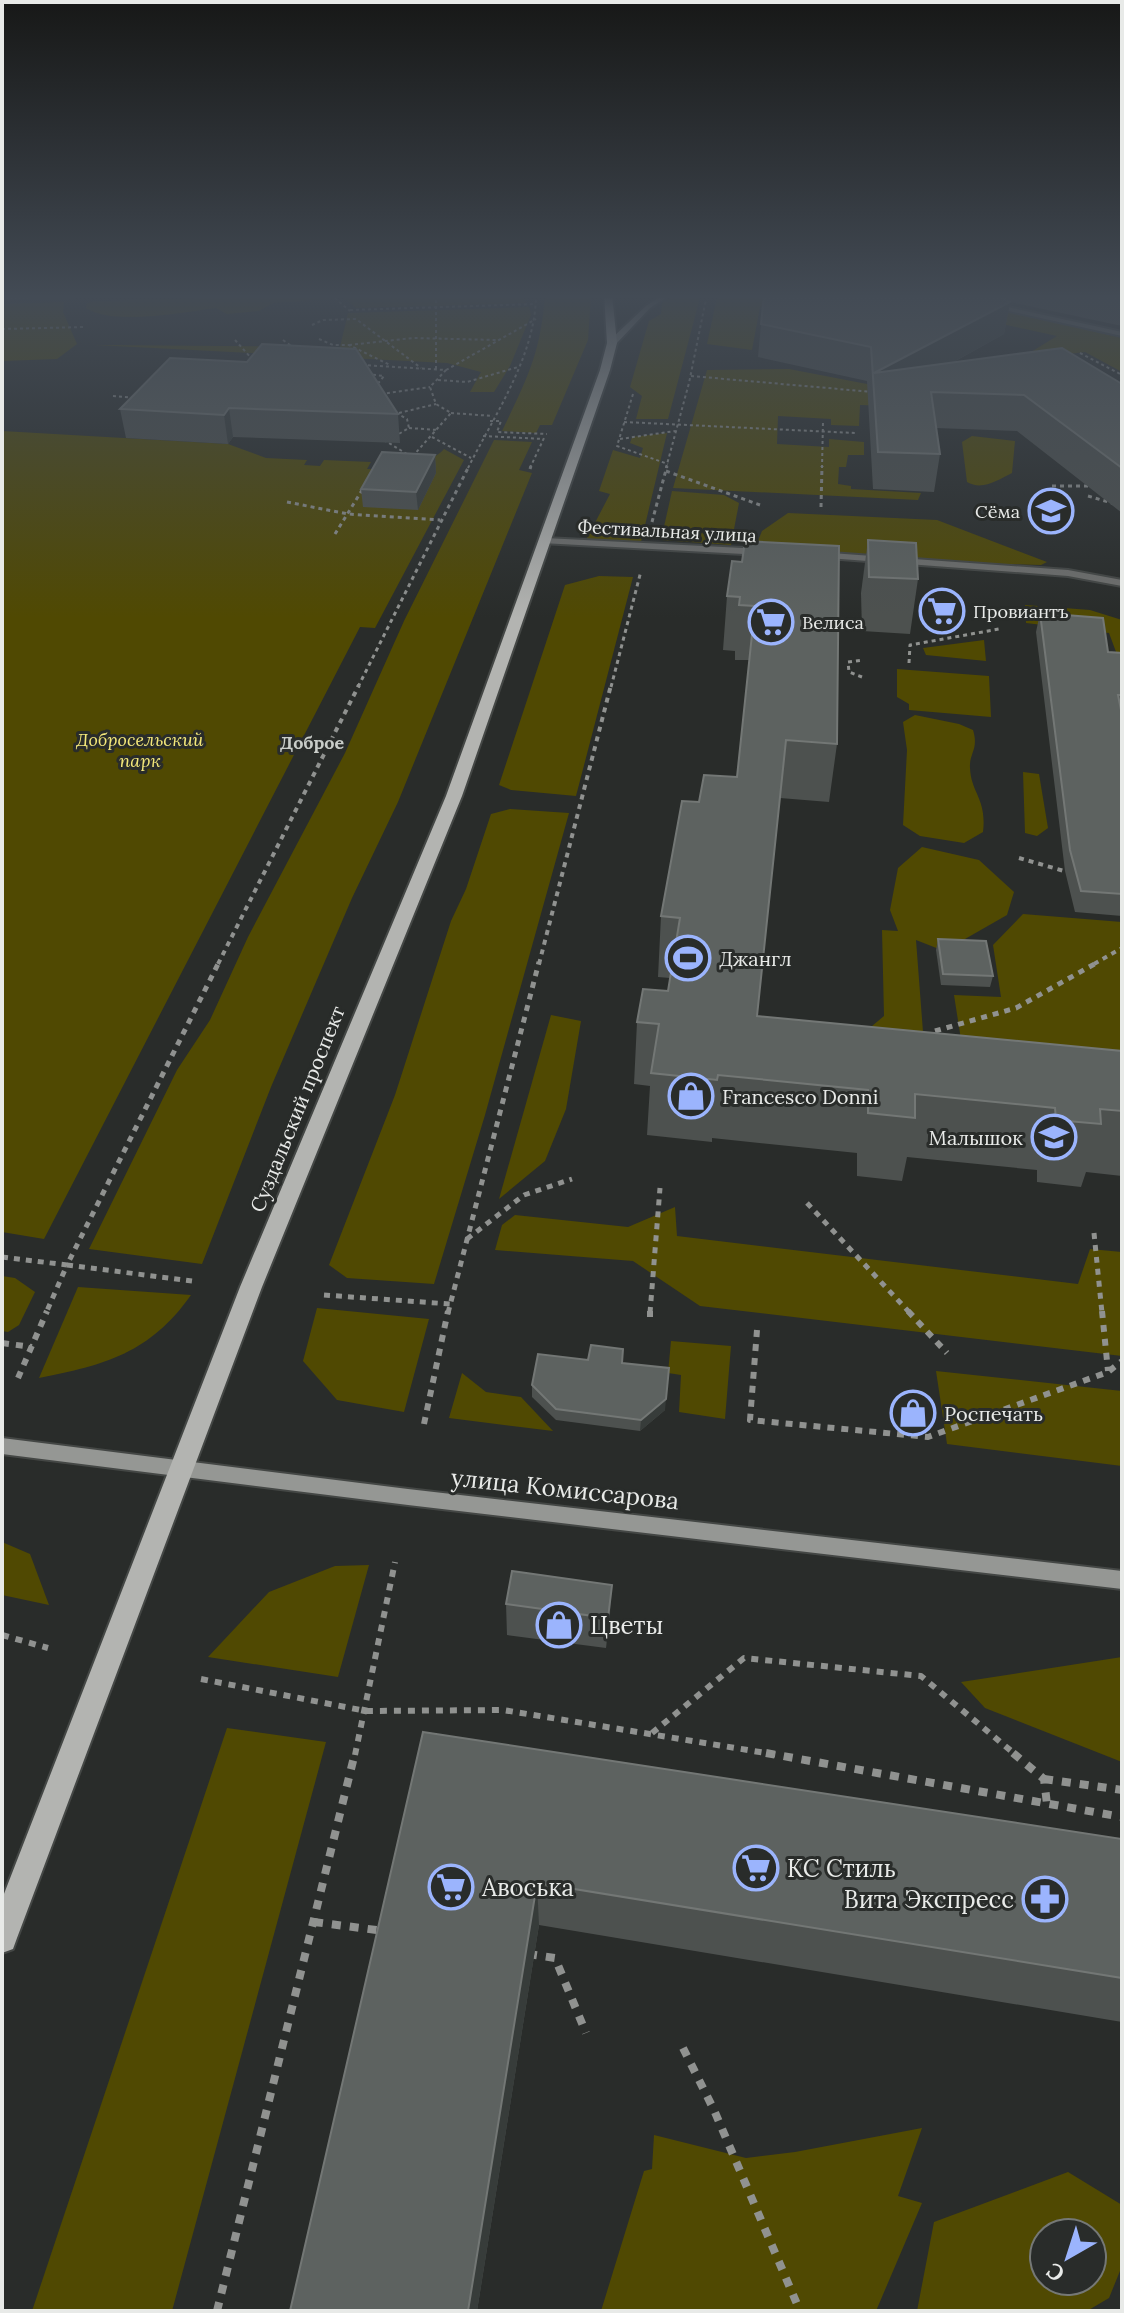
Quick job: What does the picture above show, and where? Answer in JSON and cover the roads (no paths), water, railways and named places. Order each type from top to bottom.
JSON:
[{"type":"main road","name":"Суздальский проспект","points":[[2,1938],[251,1287],[454,796],[592,402]]},
{"type":"main road","name":"улица Комиссарова","points":[[2,1446],[181,1470],[1122,1580]]},
{"type":"street","name":"Фестивальная улица","points":[[545,541],[774,552]]},
{"type":"street","points":[[805,555],[1068,573],[1122,583]]},
{"type":"place","name":"Сёма","points":[[1051,511]]},
{"type":"place","name":"Провиантъ","points":[[942,611]]},
{"type":"place","name":"Велиса","points":[[771,622]]},
{"type":"place","name":"Джангл","points":[[688,958]]},
{"type":"place","name":"Francesco Donni","points":[[691,1096]]},
{"type":"place","name":"Малышок","points":[[1054,1137]]},
{"type":"place","name":"Роспечать","points":[[913,1413]]},
{"type":"place","name":"Цветы","points":[[559,1625]]},
{"type":"place","name":"КС Стиль","points":[[756,1868]]},
{"type":"place","name":"Авоська","points":[[451,1887]]},
{"type":"place","name":"Вита Экспресс","points":[[1045,1899]]},
{"type":"district","name":"Доброе","points":[[312,742]]},
{"type":"park label","name":"Добросельский парк","points":[[140,749]]}]
